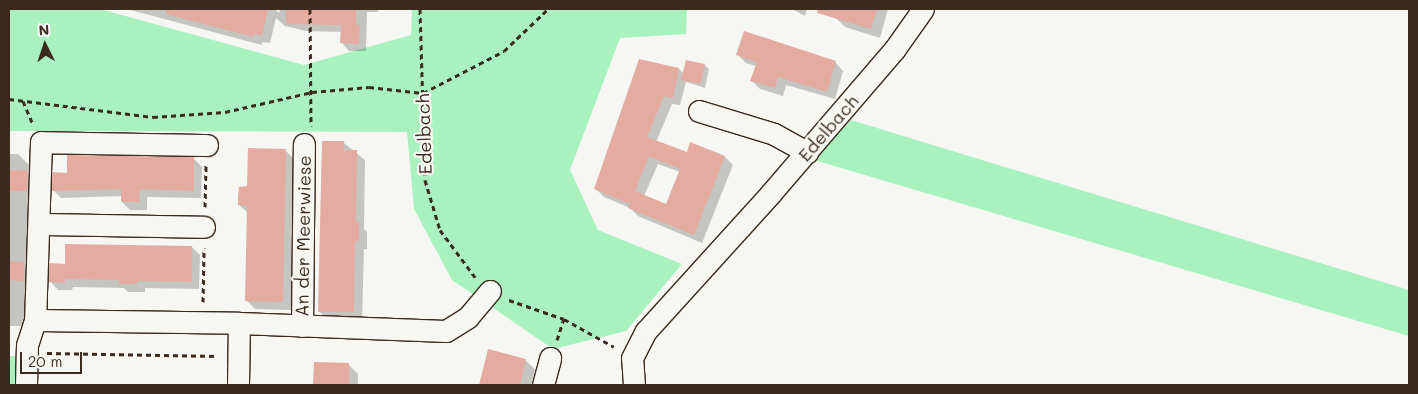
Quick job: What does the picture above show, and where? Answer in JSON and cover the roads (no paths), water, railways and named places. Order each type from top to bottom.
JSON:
[{"type":"street","name":"Edelbach","points":[[634,385],[632,358],[646,331],[807,152],[894,50],[923,9]]},
{"type":"street","points":[[699,111],[774,134],[807,152]]},
{"type":"street","points":[[26,385],[26,353],[36,320],[41,142],[207,145]]},
{"type":"street","name":"An der Meerwiese","points":[[36,320],[239,322],[302,326],[304,144]]},
{"type":"street","points":[[40,224],[204,227]]},
{"type":"street","points":[[302,326],[446,330],[468,317],[490,291]]},
{"type":"street","points":[[238,385],[239,322]]},
{"type":"street","points":[[543,385],[550,358]]}]
